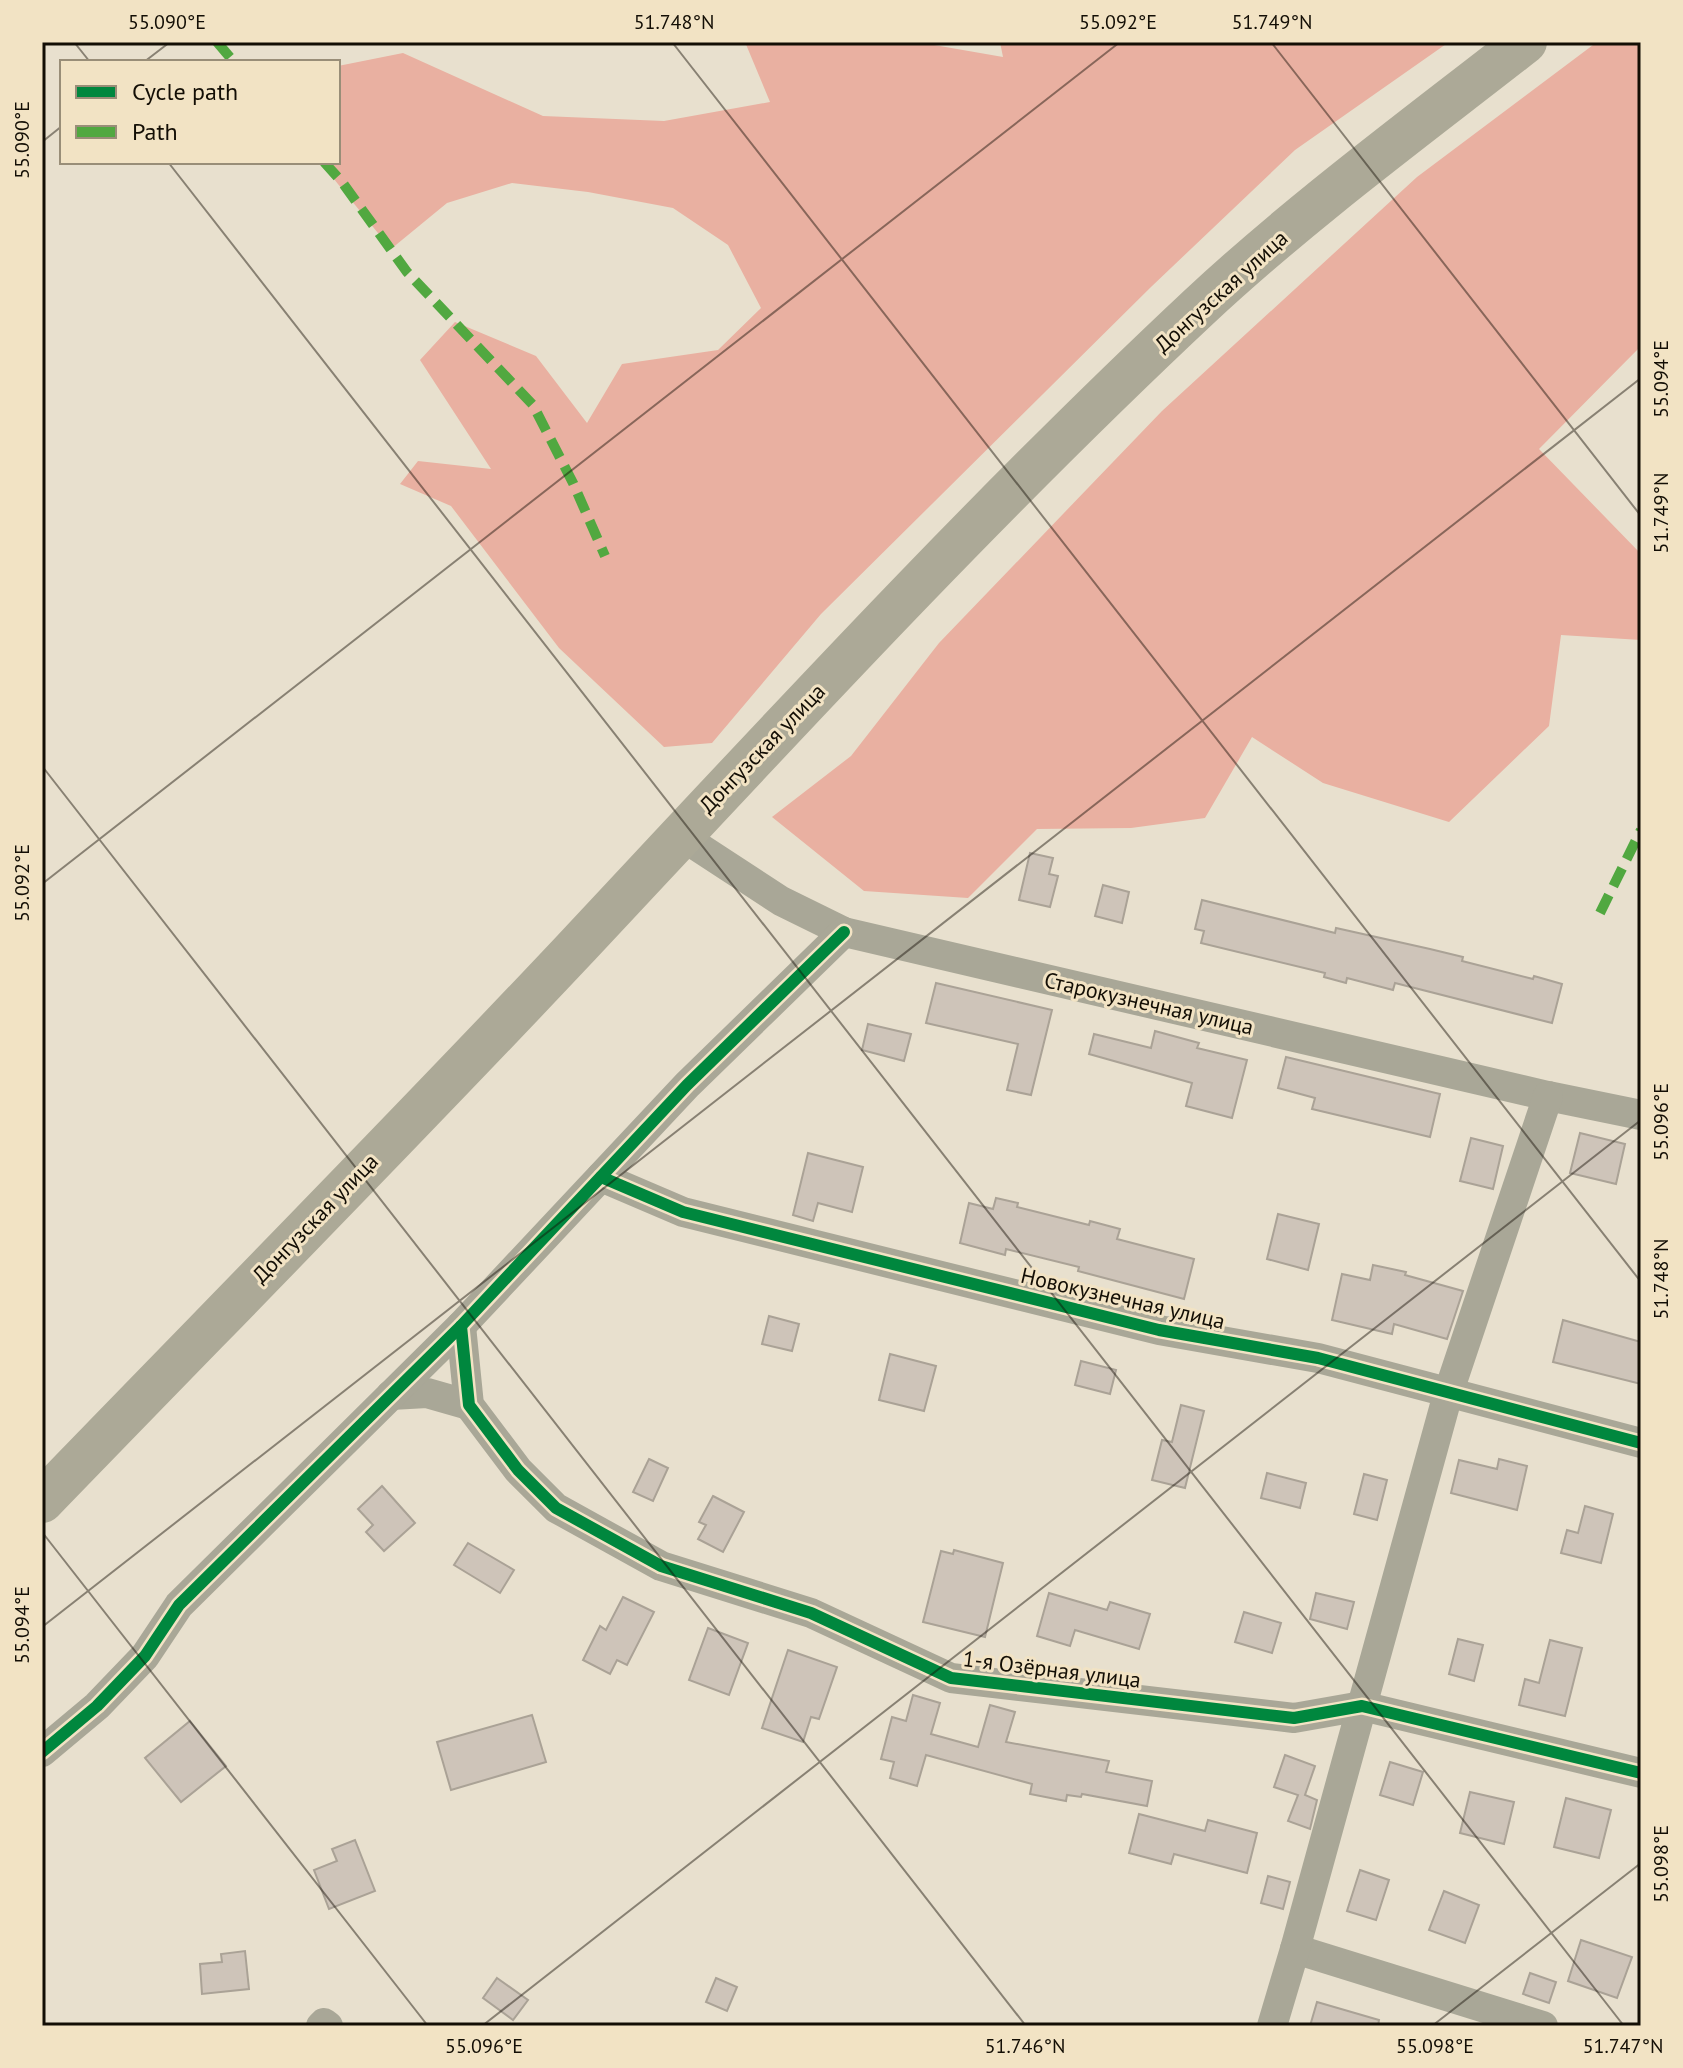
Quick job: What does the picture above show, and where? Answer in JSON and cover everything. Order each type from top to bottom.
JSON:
[{"type":"main road","name":"Донгузская улица","points":[[42,1501],[1045,456],[1203,303],[1354,175],[1525,42]]},
{"type":"street","name":"Старокузнечная улица","points":[[680,835],[781,901],[844,932],[1641,1115]]},
{"type":"street","points":[[42,1752],[97,1706],[145,1656],[179,1605],[461,1326],[687,1085],[844,932]]},
{"type":"street","points":[[1272,2026],[1448,1394],[1548,1096]]},
{"type":"street","name":"Новокузнечная улица","points":[[601,1177],[683,1212],[1159,1330],[1318,1358],[1641,1443]]},
{"type":"street","points":[[391,1395],[427,1393],[469,1405],[461,1326]]},
{"type":"street","name":"1-я Озёрная улица","points":[[469,1405],[518,1470],[556,1508],[661,1566],[811,1613],[951,1678],[1294,1718],[1362,1706],[1641,1773]]},
{"type":"street","points":[[1295,1949],[1543,2026]]},
{"type":"shaded area","points":[[745,42],[917,42],[1003,57],[1000,42],[1449,42],[1295,150],[1151,287],[821,614],[712,743],[664,747],[559,648],[451,506],[400,484],[418,461],[491,469],[420,360],[455,322],[536,356],[587,423],[622,364],[718,350],[761,308],[728,245],[673,208],[588,192],[512,183],[447,203],[391,249],[322,164],[340,164],[340,66],[403,53],[543,116],[664,121],[770,102]]},
{"type":"shaded area","points":[[1597,42],[1641,42],[1641,346],[1539,449],[1641,554],[1641,640],[1561,635],[1549,726],[1449,822],[1323,783],[1252,737],[1205,818],[1131,828],[1037,829],[968,898],[864,891],[772,817],[851,756],[939,643],[1162,411],[1417,177]]},
{"type":"building","points":[[1030,853],[1053,858],[1049,874],[1058,876],[1050,907],[1019,900]]},
{"type":"building","points":[[1103,885],[1129,892],[1122,923],[1095,916]]},
{"type":"building","points":[[1202,900],[1335,933],[1336,928],[1430,949],[1463,957],[1462,961],[1562,984],[1552,1023],[1395,983],[1393,990],[1347,978],[1346,983],[1324,977],[1325,973],[1201,943],[1204,931],[1195,929]]},
{"type":"building","points":[[936,983],[1052,1010],[1031,1095],[1007,1090],[1018,1044],[926,1023]]},
{"type":"building","points":[[868,1024],[911,1034],[904,1061],[862,1050]]},
{"type":"building","points":[[1155,1031],[1199,1043],[1197,1048],[1247,1060],[1232,1118],[1186,1106],[1192,1083],[1089,1054],[1094,1034],[1151,1048]]},
{"type":"building","points":[[1286,1057],[1440,1094],[1430,1137],[1312,1109],[1315,1098],[1278,1088]]},
{"type":"building","points":[[1580,1133],[1625,1144],[1616,1184],[1570,1173]]},
{"type":"building","points":[[1471,1138],[1503,1146],[1493,1189],[1460,1181]]},
{"type":"building","points":[[808,1153],[863,1167],[852,1212],[818,1203],[813,1221],[793,1215]]},
{"type":"building","points":[[996,1198],[1018,1203],[1017,1207],[1089,1225],[1090,1221],[1120,1229],[1117,1239],[1194,1259],[1184,1299],[1078,1271],[1079,1267],[1006,1249],[1005,1255],[960,1243],[969,1203],[993,1209]]},
{"type":"building","points":[[1278,1214],[1319,1224],[1308,1270],[1267,1259]]},
{"type":"building","points":[[1373,1265],[1406,1272],[1405,1275],[1463,1291],[1447,1339],[1394,1324],[1392,1334],[1332,1320],[1342,1274],[1370,1280]]},
{"type":"building","points":[[769,1316],[799,1324],[792,1351],[762,1344]]},
{"type":"building","points":[[1563,1320],[1641,1342],[1641,1384],[1553,1362]]},
{"type":"building","points":[[890,1354],[936,1366],[924,1411],[879,1400]]},
{"type":"building","points":[[1081,1361],[1116,1370],[1110,1394],[1075,1385]]},
{"type":"building","points":[[1181,1405],[1204,1411],[1185,1488],[1152,1480],[1162,1440],[1172,1442]]},
{"type":"building","points":[[649,1459],[668,1468],[653,1501],[633,1492]]},
{"type":"building","points":[[1499,1459],[1527,1466],[1517,1510],[1451,1493],[1459,1460],[1497,1469]]},
{"type":"building","points":[[1267,1473],[1306,1483],[1300,1508],[1261,1498]]},
{"type":"building","points":[[1364,1474],[1387,1480],[1377,1520],[1354,1514]]},
{"type":"building","points":[[382,1486],[415,1523],[384,1551],[366,1532],[373,1525],[358,1509]]},
{"type":"building","points":[[713,1496],[744,1512],[723,1552],[698,1539],[706,1525],[699,1522]]},
{"type":"building","points":[[1585,1506],[1613,1514],[1601,1563],[1561,1553],[1567,1530],[1578,1533]]},
{"type":"building","points":[[468,1543],[514,1570],[500,1593],[454,1565]]},
{"type":"building","points":[[954,1550],[1003,1563],[985,1637],[923,1622],[941,1551],[953,1554]]},
{"type":"building","points":[[1049,1593],[1107,1610],[1110,1602],[1150,1614],[1139,1649],[1075,1630],[1070,1646],[1037,1636]]},
{"type":"building","points":[[1316,1593],[1354,1602],[1347,1629],[1310,1619]]},
{"type":"building","points":[[623,1597],[654,1612],[627,1665],[617,1660],[610,1674],[583,1660],[600,1626],[606,1630]]},
{"type":"building","points":[[1244,1612],[1281,1623],[1272,1653],[1235,1642]]},
{"type":"building","points":[[708,1628],[748,1643],[729,1695],[689,1680]]},
{"type":"building","points":[[1458,1639],[1483,1645],[1474,1681],[1449,1674]]},
{"type":"building","points":[[1550,1640],[1582,1648],[1565,1716],[1519,1705],[1525,1679],[1539,1683]]},
{"type":"building","points":[[788,1650],[837,1667],[819,1719],[811,1717],[803,1742],[762,1728]]},
{"type":"building","points":[[913,1695],[940,1703],[931,1734],[978,1747],[990,1705],[1015,1712],[1006,1742],[1109,1761],[1106,1772],[1152,1781],[1147,1806],[1082,1794],[1081,1797],[1067,1795],[1066,1801],[1030,1794],[1032,1784],[926,1755],[917,1786],[890,1778],[894,1762],[881,1759],[892,1717],[906,1721]]},
{"type":"building","points":[[532,1715],[546,1762],[451,1790],[437,1742]]},
{"type":"building","points":[[190,1721],[226,1766],[181,1802],[145,1758]]},
{"type":"building","points":[[1285,1755],[1315,1766],[1305,1795],[1317,1800],[1310,1829],[1288,1821],[1298,1795],[1274,1787]]},
{"type":"building","points":[[1390,1762],[1423,1772],[1413,1805],[1380,1795]]},
{"type":"building","points":[[1470,1792],[1514,1802],[1504,1844],[1460,1833]]},
{"type":"building","points":[[1566,1798],[1611,1810],[1599,1858],[1554,1847]]},
{"type":"building","points":[[1139,1814],[1205,1831],[1208,1820],[1257,1833],[1247,1873],[1174,1854],[1171,1864],[1129,1853]]},
{"type":"building","points":[[355,1840],[375,1891],[329,1909],[314,1870],[337,1861],[332,1849]]},
{"type":"building","points":[[1360,1870],[1389,1880],[1376,1920],[1347,1911]]},
{"type":"building","points":[[1268,1876],[1290,1882],[1283,1909],[1261,1903]]},
{"type":"building","points":[[1444,1891],[1479,1905],[1465,1943],[1429,1930]]},
{"type":"building","points":[[1581,1940],[1632,1957],[1617,1998],[1568,1981]]},
{"type":"building","points":[[245,1951],[249,1989],[202,1994],[200,1964],[222,1962],[221,1954]]},
{"type":"building","points":[[1530,1973],[1556,1982],[1549,2003],[1523,1994]]},
{"type":"building","points":[[497,1978],[528,2000],[513,2020],[483,1998]]},
{"type":"building","points":[[716,1978],[737,1987],[727,2011],[706,2002]]},
{"type":"building","points":[[1317,2002],[1379,2020],[1378,2026],[1310,2026]]},
{"type":"marked path","points":[[217,42],[232,60]]},
{"type":"marked path","points":[[326,164],[407,272],[533,405],[573,483],[605,556]]},
{"type":"marked path","points":[[1600,913],[1641,830]]},
{"type":"cycle path","points":[[42,1752],[97,1706],[145,1656],[179,1605],[461,1326],[687,1085],[844,932]]},
{"type":"cycle path","points":[[601,1177],[683,1212],[1159,1330],[1318,1358],[1641,1443]]},
{"type":"cycle path","points":[[461,1326],[469,1405],[518,1470],[556,1508],[661,1566],[811,1613],[951,1678],[1294,1718],[1362,1706],[1641,1773]]}]
